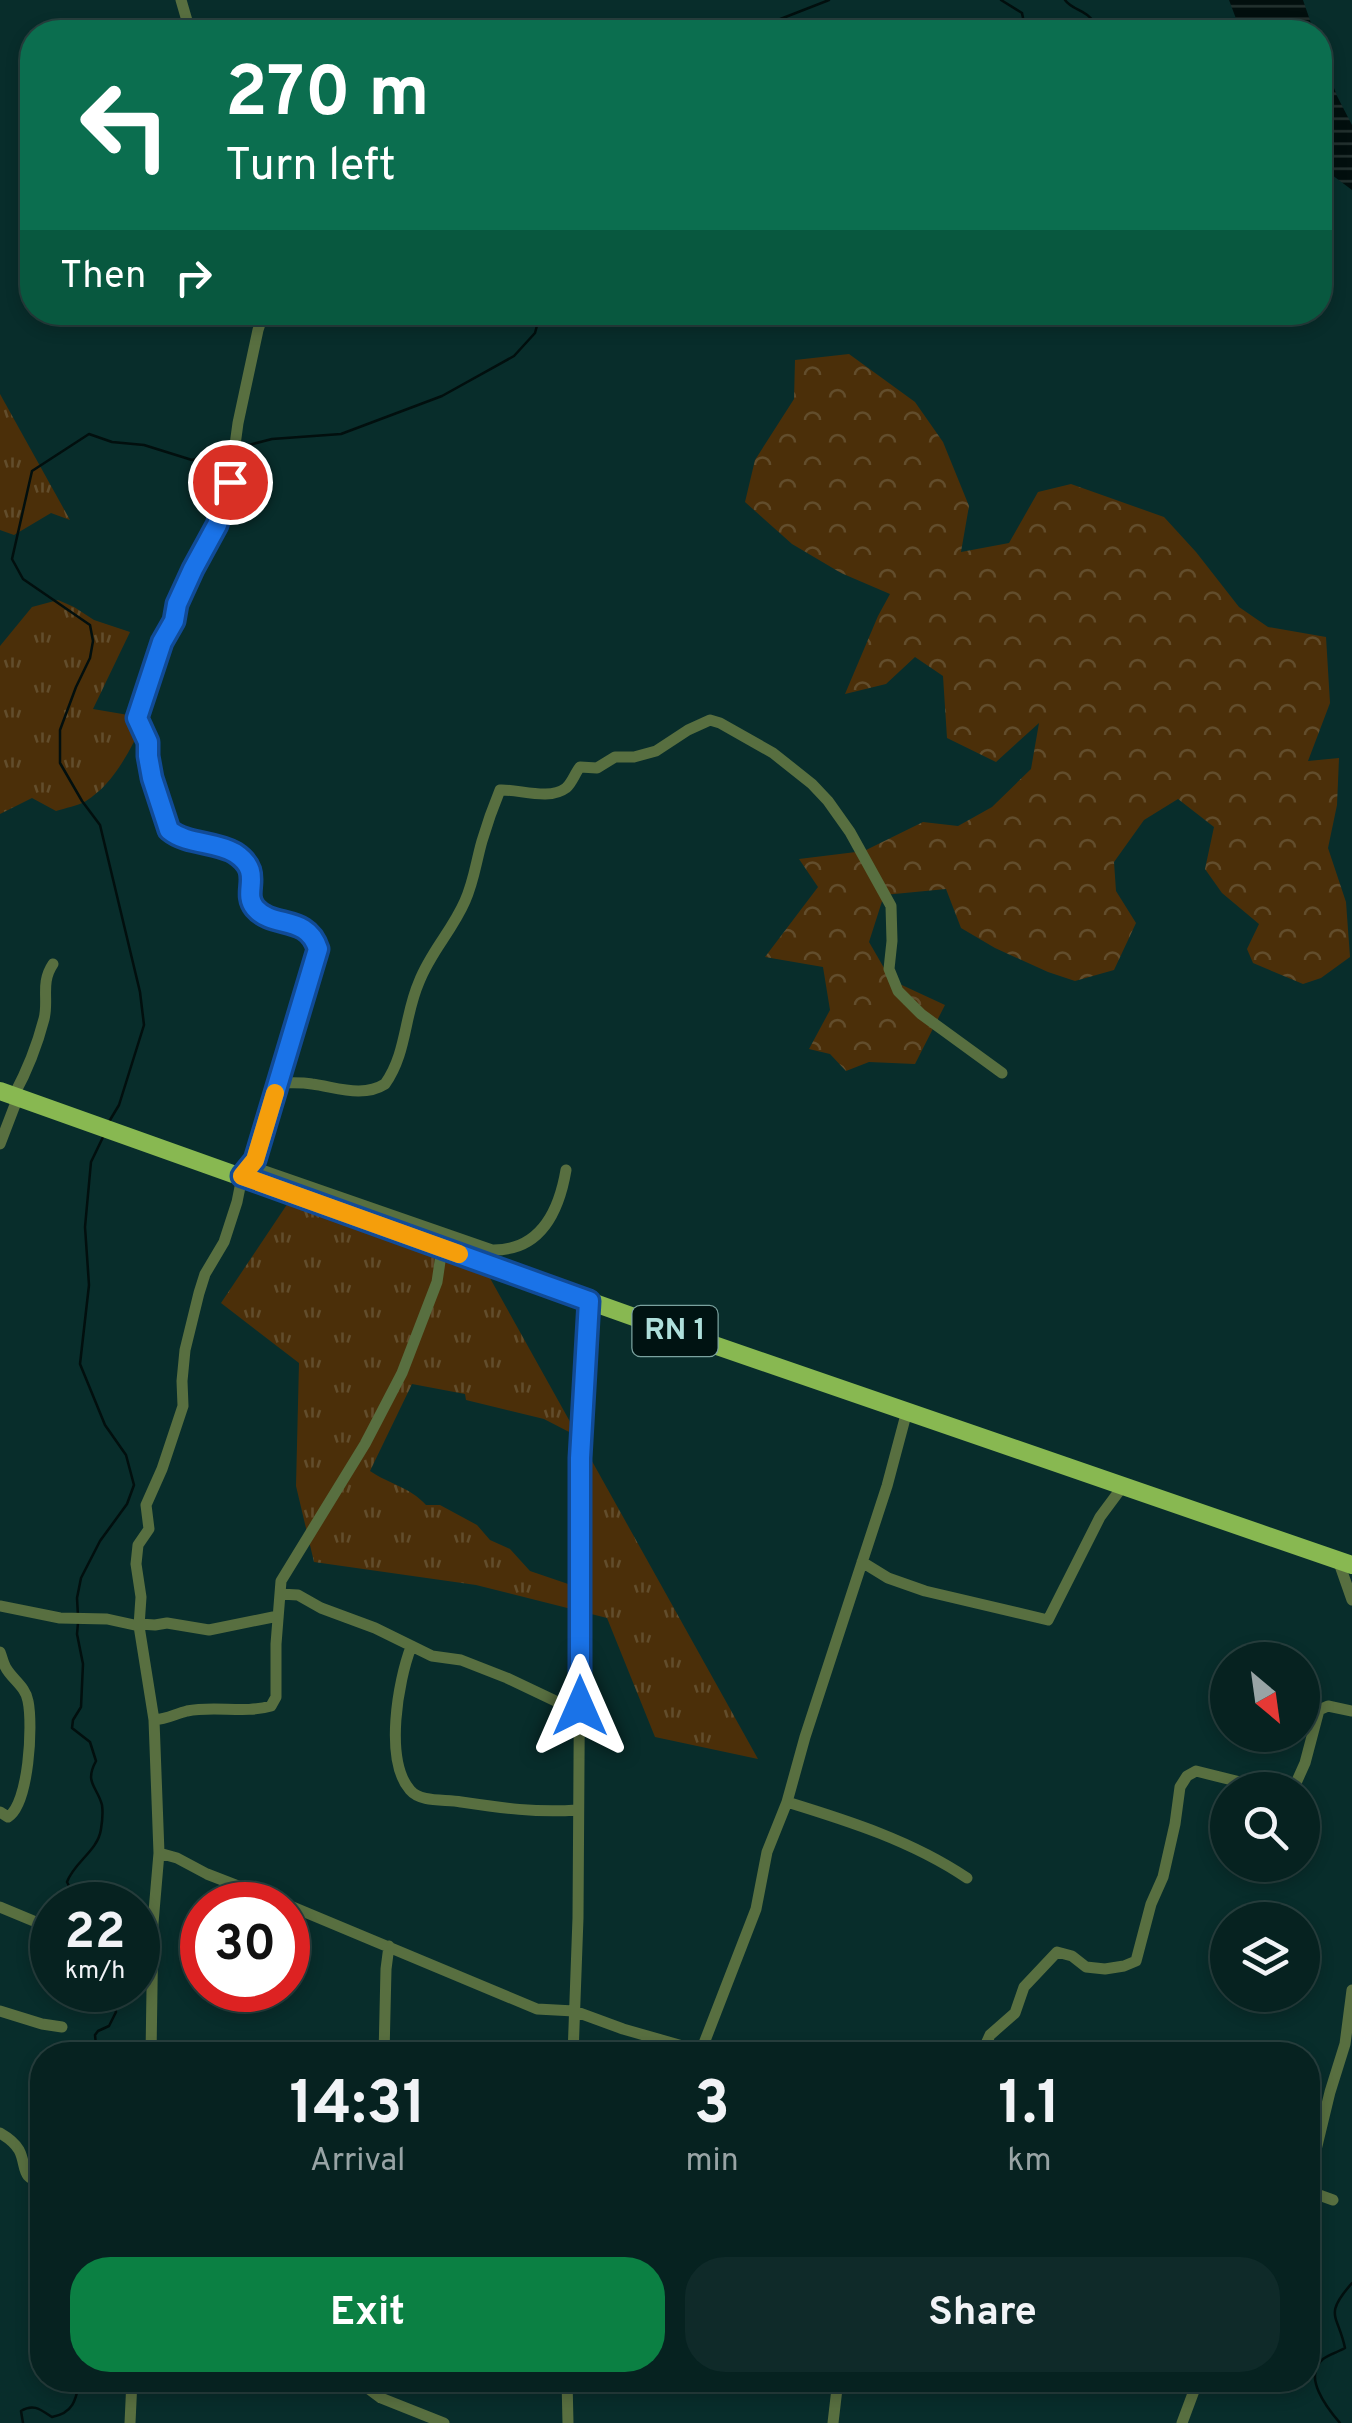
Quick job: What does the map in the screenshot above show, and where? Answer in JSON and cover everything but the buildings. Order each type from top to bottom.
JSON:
[{"type":"main road","name":"RN 1","points":[[11,1094],[246,1171],[589,1301],[1345,1563]]},
{"type":"street","points":[[151,2042],[159,1853],[154,1720],[139,1625],[138,1545],[149,1528],[146,1506],[183,1406],[185,1350],[199,1293],[224,1242],[246,1171],[255,1160],[317,957],[316,943],[302,927],[257,910],[250,894],[253,880],[245,861],[215,844],[184,838],[169,830],[152,778],[148,742],[137,718],[177,604],[217,525],[230,482],[238,423],[260,325]]},
{"type":"street","points":[[278,1083],[361,1091],[385,1084],[402,1051],[417,984],[432,952],[450,930],[475,874],[500,790],[562,790],[580,767],[597,768],[615,757],[634,757],[656,750],[710,720],[774,753],[828,800],[890,906],[889,969],[898,991],[920,1014],[1002,1073]]},
{"type":"street","points":[[0,1144],[11,1094],[28,1071],[46,1014],[44,994],[53,964]]},
{"type":"street","points":[[246,1171],[492,1250],[508,1250],[548,1224],[562,1194],[566,1170]]},
{"type":"street","points":[[154,1720],[186,1712],[271,1706],[276,1697],[281,1581],[365,1444],[402,1373],[437,1282],[442,1248]]},
{"type":"street","points":[[573,2042],[578,1918],[580,1458],[589,1301]]},
{"type":"street","points":[[711,2042],[756,1909],[767,1852],[787,1802],[907,1412]]},
{"type":"street","points":[[862,1562],[888,1578],[925,1590],[1048,1620],[1100,1517],[1122,1486]]},
{"type":"street","points":[[1345,1563],[1352,1600]]},
{"type":"street","points":[[280,1594],[298,1595],[432,1656],[461,1660],[566,1706],[580,1706]]},
{"type":"street","points":[[0,1606],[60,1618],[107,1619],[139,1625],[167,1623],[209,1630],[278,1616]]},
{"type":"street","points":[[411,1646],[402,1672],[396,1746],[400,1774],[410,1791],[420,1798],[506,1810],[578,1810]]},
{"type":"street","points":[[0,1652],[6,1668],[28,1698],[27,1770],[20,1803],[8,1817],[0,1812]]},
{"type":"street","points":[[1301,1772],[1320,1710],[1328,1706],[1352,1711]]},
{"type":"street","points":[[987,2042],[1016,2014],[1024,1987],[1058,1952],[1072,1956],[1086,1968],[1104,1969],[1136,1961],[1163,1876],[1180,1788],[1186,1776],[1196,1772],[1210,1775]]},
{"type":"street","points":[[787,1802],[881,1833],[945,1863],[967,1878]]},
{"type":"street","points":[[159,1853],[228,1882]]},
{"type":"street","points":[[0,1907],[30,1920]]},
{"type":"street","points":[[310,1914],[537,2009],[574,2010],[670,2042]]},
{"type":"street","points":[[384,2042],[390,1946]]},
{"type":"street","points":[[1320,2133],[1345,2044],[1352,1990]]},
{"type":"street","points":[[0,2011],[62,2028]]},
{"type":"street","points":[[0,2133],[19,2149],[30,2177]]},
{"type":"street","points":[[1320,2195],[1333,2200]]},
{"type":"street","points":[[130,2423],[131,2392]]},
{"type":"street","points":[[373,2392],[444,2423]]},
{"type":"street","points":[[567,2392],[568,2423]]},
{"type":"street","points":[[833,2423],[837,2392]]},
{"type":"street","points":[[1182,2423],[1194,2392]]},
{"type":"green space","points":[[849,354],[915,402],[943,442],[969,506],[961,552],[1009,543],[1038,492],[1071,484],[1164,517],[1239,607],[1268,627],[1326,637],[1330,703],[1308,761],[1339,758],[1337,805],[1328,848],[1346,902],[1350,957],[1321,978],[1303,984],[1253,963],[1247,949],[1259,924],[1222,893],[1205,869],[1214,827],[1178,799],[1144,820],[1114,862],[1116,891],[1136,923],[1114,970],[1075,981],[995,948],[961,928],[946,889],[884,895],[869,942],[891,980],[945,1005],[915,1064],[869,1062],[846,1071],[830,1054],[809,1049],[830,1010],[823,967],[765,957],[818,887],[799,859],[864,851],[923,822],[958,826],[992,807],[1031,769],[1039,723],[996,762],[947,738],[943,676],[915,657],[886,684],[845,694],[890,594],[841,573],[792,544],[745,502],[755,460],[794,399],[795,360]]},
{"type":"green space","points":[[0,394],[70,520],[51,513],[14,535],[0,530]]},
{"type":"green space","points":[[58,600],[94,620],[130,632],[93,709],[146,718],[114,775],[86,801],[56,811],[32,798],[0,814],[0,646],[32,607]]},
{"type":"green space","points":[[296,1191],[476,1253],[758,1759],[655,1737],[607,1618],[476,1585],[314,1562],[296,1486],[299,1363],[221,1303]],"holes":[[[412,1384],[465,1394],[466,1400],[544,1419],[573,1434],[582,1452],[573,1512],[574,1586],[530,1571],[510,1549],[490,1540],[477,1525],[440,1505],[426,1505],[370,1471]]]},
{"type":"shaded area","points":[[1229,0],[1303,0],[1310,20],[1236,20]]},
{"type":"shaded area","points":[[1332,82],[1352,125],[1352,190],[1332,175]]},
{"type":"waterway","points":[[778,20],[829,0]]},
{"type":"waterway","points":[[1001,0],[1022,13],[1023,20]]},
{"type":"waterway","points":[[1065,0],[1091,20]]},
{"type":"waterway","points":[[241,447],[272,439],[341,434],[442,396],[514,356],[535,333],[537,325]]},
{"type":"waterway","points":[[110,1120],[119,1105],[144,1025],[140,992],[100,825],[60,763],[60,730],[90,658],[93,641],[90,625],[23,579],[12,559],[32,471],[89,434],[192,460],[229,450]]},
{"type":"waterway","points":[[78,1616],[81,1578],[100,1541],[127,1504],[134,1485],[126,1455],[105,1425],[80,1364],[89,1285],[85,1227],[91,1162],[104,1135]]},
{"type":"waterway","points":[[67,1882],[99,1837],[102,1811],[91,1780],[96,1761],[90,1742],[72,1728],[81,1707],[83,1664],[78,1623]]},
{"type":"waterway","points":[[96,2042],[95,2035],[109,2026],[116,2012]]},
{"type":"waterway","points":[[1320,2362],[1345,2348],[1335,2309],[1352,2283]]},
{"type":"waterway","points":[[23,2423],[21,2411],[30,2408],[52,2417],[65,2412],[77,2392]]},
{"type":"waterway","points":[[1319,2392],[1340,2423]]},
{"type":"slow traffic","points":[[275,1093],[255,1160],[242,1176],[459,1254]]},
{"type":"route","points":[[230,482],[217,525],[193,569],[162,642],[137,718],[148,742],[152,778],[169,830],[184,838],[215,844],[245,861],[253,880],[250,894],[257,910],[302,927],[318,949],[255,1160],[242,1176],[589,1301],[580,1458],[580,1706]]}]
